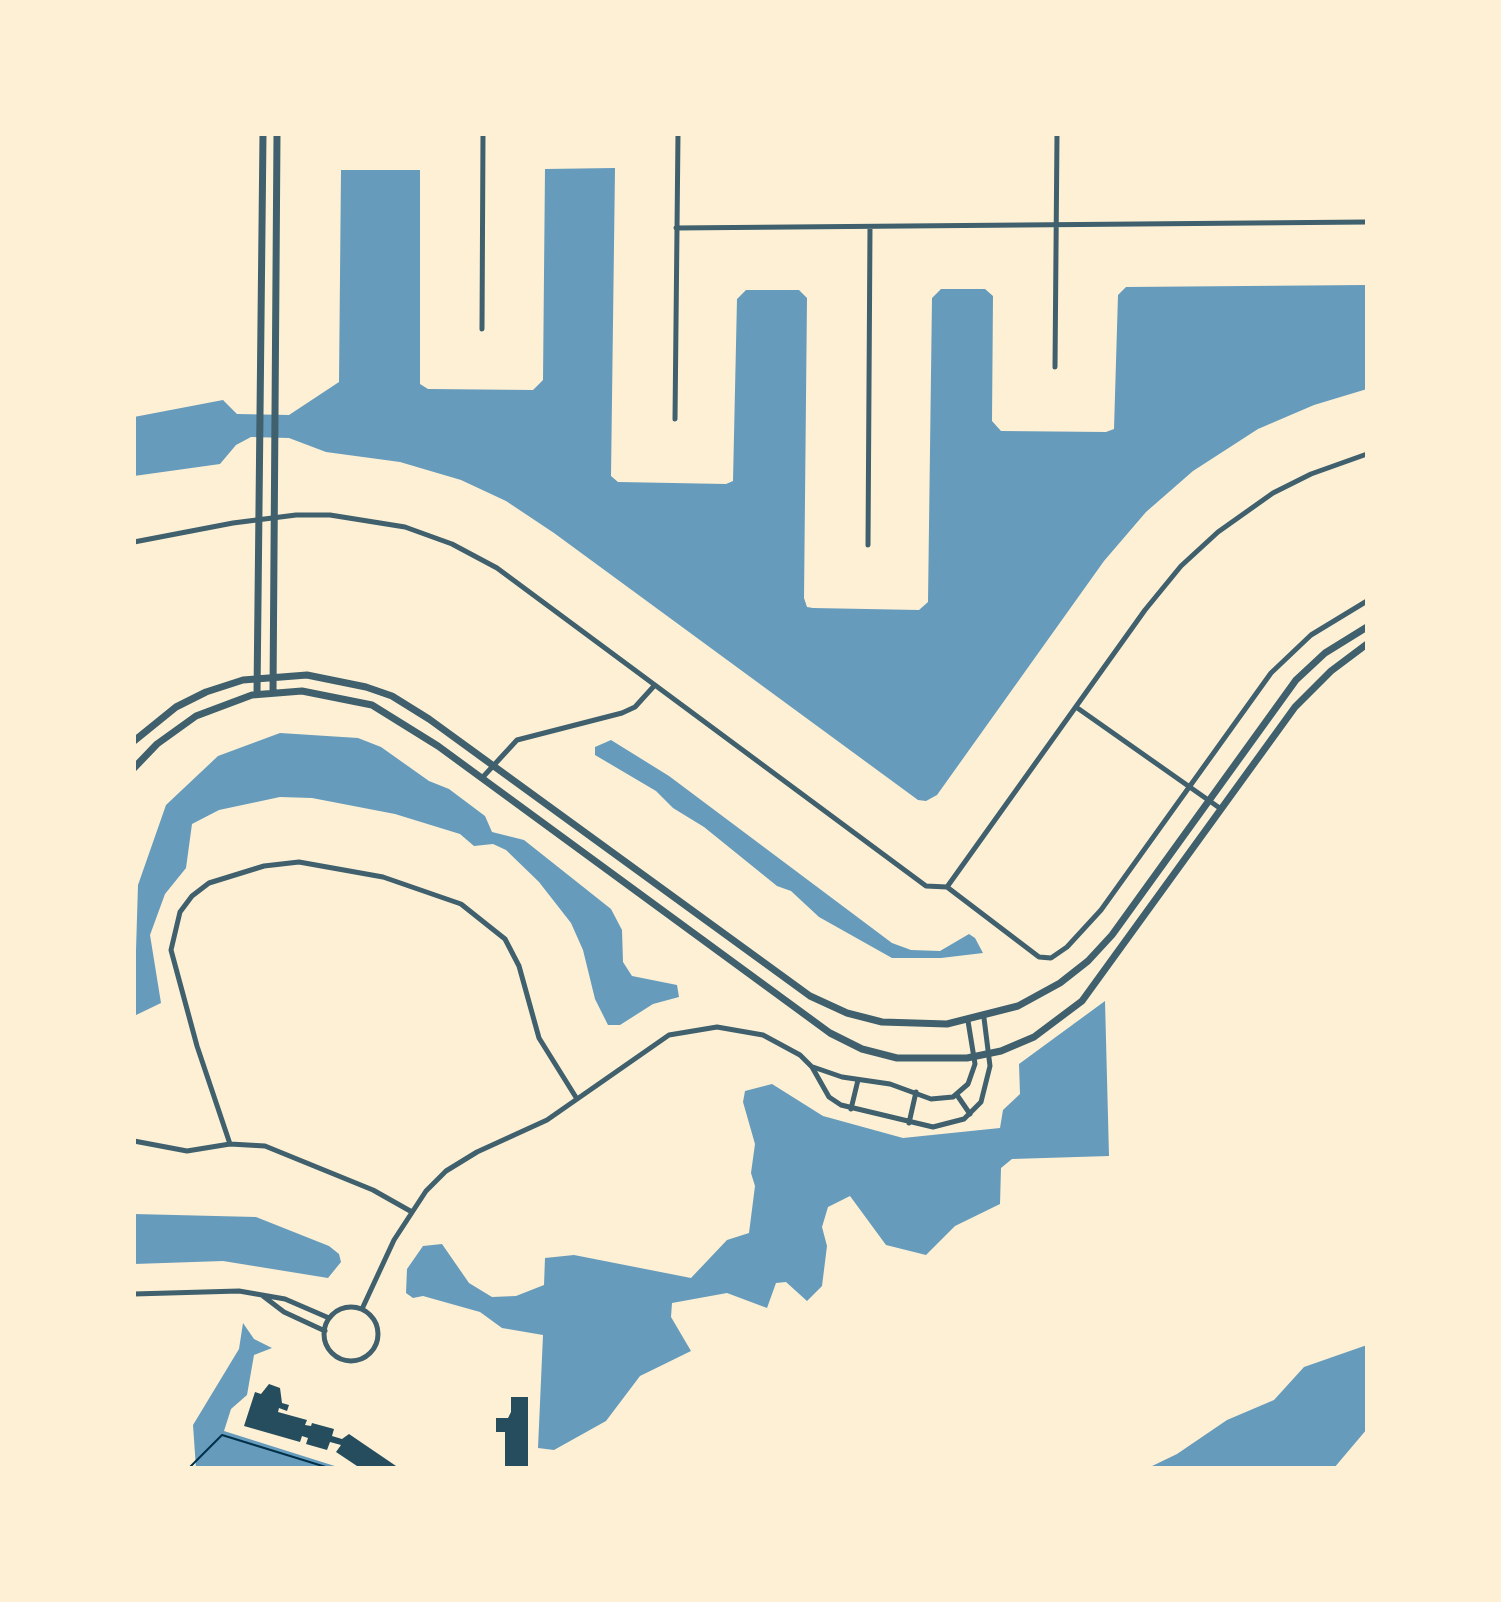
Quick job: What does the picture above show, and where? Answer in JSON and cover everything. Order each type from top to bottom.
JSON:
[{"type":"street","points":[[257,694],[263,134]]},
{"type":"street","points":[[273,692],[277,134]]},
{"type":"street","points":[[482,329],[483,134]]},
{"type":"street","points":[[675,419],[678,134]]},
{"type":"street","points":[[1055,367],[1057,134]]},
{"type":"street","points":[[676,228],[1367,222]]},
{"type":"street","points":[[868,545],[870,227]]},
{"type":"street","points":[[947,887],[1165,584],[1218,532],[1253,506],[1298,480],[1367,454]]},
{"type":"street","points":[[134,542],[307,515],[356,517],[405,527],[452,544],[497,568],[926,886],[947,887],[1026,949],[1039,957],[1051,958],[1067,947],[1095,916],[1261,686],[1288,655],[1335,618],[1367,601]]},
{"type":"street","points":[[134,741],[191,699],[222,686],[257,677],[321,676],[380,691],[416,710],[810,996],[847,1013],[882,1022],[920,1025],[968,1021],[1032,1000],[1088,961],[1112,935],[1296,680],[1325,653],[1367,627]]},
{"type":"street","points":[[134,768],[157,744],[196,716],[257,694],[321,693],[372,705],[407,723],[830,1033],[862,1049],[897,1058],[932,1061],[974,1057],[990,1054],[1044,1031],[1082,1001],[1306,694],[1367,644]]},
{"type":"street","points":[[482,778],[517,740],[622,713],[646,698],[654,686]]},
{"type":"street","points":[[1076,707],[1221,809]]},
{"type":"street","points":[[230,1144],[216,1110],[174,967],[172,939],[180,912],[192,896],[209,883],[264,866],[299,862],[383,877],[461,904],[484,919],[505,939],[519,966],[539,1038],[551,1062],[577,1099]]},
{"type":"street","points":[[362,1309],[394,1240],[412,1212],[446,1171],[477,1152],[547,1120],[658,1041],[701,1028],[734,1028],[763,1035],[789,1047],[812,1067],[829,1097],[851,1109],[909,1123],[946,1126],[970,1114],[986,1091],[990,1054],[984,1018]]},
{"type":"street","points":[[812,1067],[916,1092],[931,1099],[957,1095],[968,1084],[974,1057],[968,1021]]},
{"type":"street","points":[[851,1109],[858,1080]]},
{"type":"street","points":[[909,1123],[916,1092]]},
{"type":"street","points":[[957,1095],[970,1114]]},
{"type":"street","points":[[134,1141],[187,1151],[230,1144],[265,1146],[373,1190],[412,1212]]},
{"type":"street","points":[[134,1294],[226,1291],[285,1299],[329,1318]]},
{"type":"street","points":[[263,1296],[284,1312],[325,1331]]},
{"type":"street","points":[[344,1308],[362,1309],[373,1318],[378,1332],[375,1347],[363,1358],[339,1357],[327,1346],[325,1331],[329,1318],[344,1308]]},
{"type":"path","points":[[189,1468],[222,1435],[329,1468]]},
{"type":"water","points":[[615,168],[611,476],[618,482],[726,484],[733,481],[737,299],[746,290],[799,290],[807,298],[804,598],[807,607],[919,610],[928,602],[932,298],[941,289],[985,289],[993,296],[992,421],[1001,431],[1106,432],[1114,429],[1118,295],[1126,287],[1367,285],[1367,389],[1314,405],[1258,429],[1193,471],[1146,512],[1104,561],[937,795],[926,801],[918,800],[554,533],[506,501],[461,480],[400,462],[326,452],[289,438],[251,437],[236,445],[220,464],[134,476],[134,417],[223,400],[237,414],[289,415],[339,382],[341,170],[420,170],[420,384],[428,389],[533,390],[543,380],[545,169]]},
{"type":"water","points":[[280,733],[358,738],[381,747],[429,781],[449,789],[485,816],[492,832],[524,840],[611,909],[622,930],[623,962],[632,976],[677,985],[679,997],[653,1004],[620,1025],[608,1025],[595,999],[583,950],[571,923],[539,882],[506,850],[493,844],[474,846],[460,834],[395,814],[312,798],[280,797],[219,810],[192,824],[186,868],[165,894],[150,935],[161,1003],[134,1016],[138,885],[166,805],[218,756]]},
{"type":"water","points":[[611,740],[669,776],[892,943],[911,950],[940,951],[969,934],[975,938],[983,953],[941,958],[892,958],[819,917],[791,891],[777,886],[704,827],[673,808],[656,791],[595,755],[595,747]]},
{"type":"water","points":[[1105,1001],[1109,1156],[1012,1159],[1001,1168],[1000,1204],[955,1226],[926,1255],[886,1245],[850,1196],[828,1207],[822,1227],[827,1246],[822,1286],[807,1301],[786,1282],[776,1283],[767,1308],[727,1293],[672,1303],[671,1317],[691,1351],[640,1376],[606,1421],[554,1450],[538,1448],[543,1335],[502,1328],[480,1312],[423,1296],[413,1298],[406,1293],[407,1269],[423,1246],[442,1244],[469,1283],[492,1297],[516,1296],[544,1285],[545,1258],[574,1255],[691,1278],[727,1240],[749,1233],[755,1186],[751,1173],[755,1144],[743,1102],[745,1091],[772,1084],[823,1116],[903,1138],[1000,1128],[1003,1110],[1020,1094],[1019,1064]]},
{"type":"water","points":[[134,1214],[256,1217],[329,1246],[339,1254],[341,1262],[328,1278],[223,1261],[134,1264]]},
{"type":"water","points":[[243,1323],[254,1339],[272,1348],[254,1355],[247,1395],[231,1409],[224,1431],[341,1468],[196,1468],[193,1425],[239,1349]]},
{"type":"water","points":[[1367,1345],[1367,1429],[1334,1468],[1148,1468],[1177,1454],[1227,1420],[1274,1400],[1304,1367]]},
{"type":"building","points":[[269,1384],[280,1388],[282,1403],[289,1405],[287,1411],[279,1408],[278,1412],[307,1420],[305,1425],[311,1426],[312,1423],[334,1429],[332,1436],[342,1439],[349,1434],[399,1468],[360,1468],[336,1452],[341,1445],[330,1442],[327,1450],[306,1444],[308,1438],[302,1436],[300,1442],[244,1426],[255,1392],[261,1394]]},
{"type":"building","points":[[511,1397],[528,1397],[528,1468],[505,1468],[505,1432],[496,1432],[496,1418],[508,1418],[511,1412]]}]
